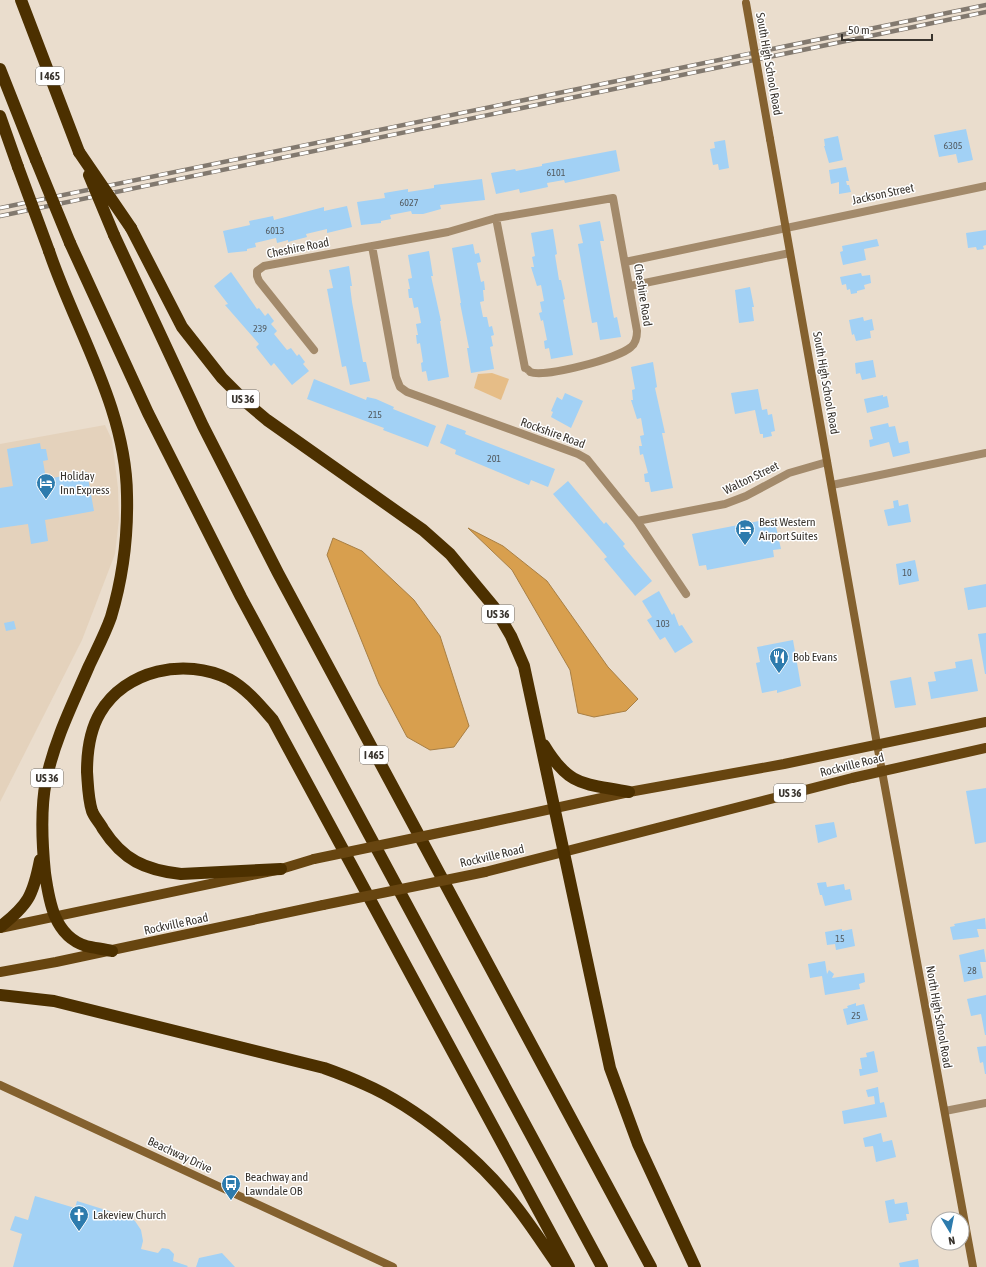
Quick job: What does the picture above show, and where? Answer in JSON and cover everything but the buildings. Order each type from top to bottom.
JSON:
[{"type":"highway","name":"I 465","points":[[21,0],[79,152],[114,235],[203,426],[270,559],[651,1267]]},
{"type":"highway","points":[[0,69],[70,243],[148,413],[241,597],[602,1267]]},
{"type":"highway","name":"US 36","points":[[0,116],[61,285],[112,409],[124,463],[127,492],[127,525],[123,566],[111,617],[52,756],[43,804],[43,849],[48,897],[55,918],[60,927],[69,936],[84,945],[112,951]]},
{"type":"highway","name":"US 36","points":[[79,152],[131,228],[182,327],[222,378],[267,420],[423,530],[450,554],[494,607],[511,636],[524,666],[539,736],[556,765],[571,778],[585,784],[629,792]]},
{"type":"highway","points":[[281,870],[181,874],[166,872],[135,861],[122,853],[110,841],[92,812],[88,790],[87,762],[90,739],[98,720],[113,696],[131,681],[153,672],[176,668],[201,671],[228,679],[254,698],[274,720],[569,1267]]},
{"type":"highway","points":[[539,736],[610,1068],[638,1144],[695,1267]]},
{"type":"highway","points":[[0,928],[18,913],[28,901],[36,882],[43,849]]},
{"type":"highway","points":[[0,995],[54,1001],[324,1068],[366,1084],[430,1124],[461,1148],[488,1173],[515,1205],[559,1267]]},
{"type":"main road","name":"Rockville Road","points":[[0,928],[55,918],[281,870],[314,859],[629,792],[784,764],[986,722]]},
{"type":"main road","name":"Rockville Road","points":[[0,972],[112,951],[323,905],[485,872],[882,771],[986,748]]},
{"type":"street","name":"South High School Road","points":[[746,1],[882,771]]},
{"type":"street","name":"Jackson Street","points":[[625,262],[986,186]]},
{"type":"street","name":"Cheshire Road","points":[[314,350],[259,281],[257,271],[264,266],[448,232],[496,218],[613,198],[630,286],[637,332],[635,342],[631,347],[587,364],[549,372],[530,372],[524,364],[496,218]]},
{"type":"street","name":"Rockshire Road","points":[[372,246],[396,377],[399,385],[407,392],[581,455],[594,466],[637,522],[686,594]]},
{"type":"street","points":[[630,286],[790,253]]},
{"type":"street","points":[[832,485],[986,453]]},
{"type":"street","name":"Walton Street","points":[[637,522],[725,504],[746,496],[789,473],[827,462]]},
{"type":"street","name":"North High School Road","points":[[882,771],[973,1267]]},
{"type":"street","name":"Beachway Drive","points":[[0,1085],[392,1267]]},
{"type":"street","points":[[944,1112],[986,1103]]},
{"type":"shaded area","points":[[492,373],[509,379],[501,400],[474,388],[478,374]]},
{"type":"shaded area","points":[[105,425],[112,440],[118,488],[119,519],[115,554],[82,640],[0,802],[0,444]]},
{"type":"shaded area","points":[[468,528],[503,546],[547,581],[608,667],[638,699],[626,711],[594,717],[578,713],[570,670],[512,570]]},
{"type":"shaded area","points":[[333,538],[362,551],[414,600],[440,636],[469,726],[454,747],[430,750],[407,737],[379,684],[327,555]]},
{"type":"railway","points":[[0,208],[986,5]]},
{"type":"railway","points":[[0,216],[986,12]]},
{"type":"place","name":"Holiday Inn Express","points":[[46,500]]},
{"type":"place","name":"Best Western Airport Suites","points":[[745,546]]},
{"type":"place","name":"Bob Evans","points":[[779,674]]},
{"type":"place","name":"Beachway and Lawndale OB","points":[[231,1201]]},
{"type":"place","name":"Lakeview Church","points":[[79,1232]]}]
